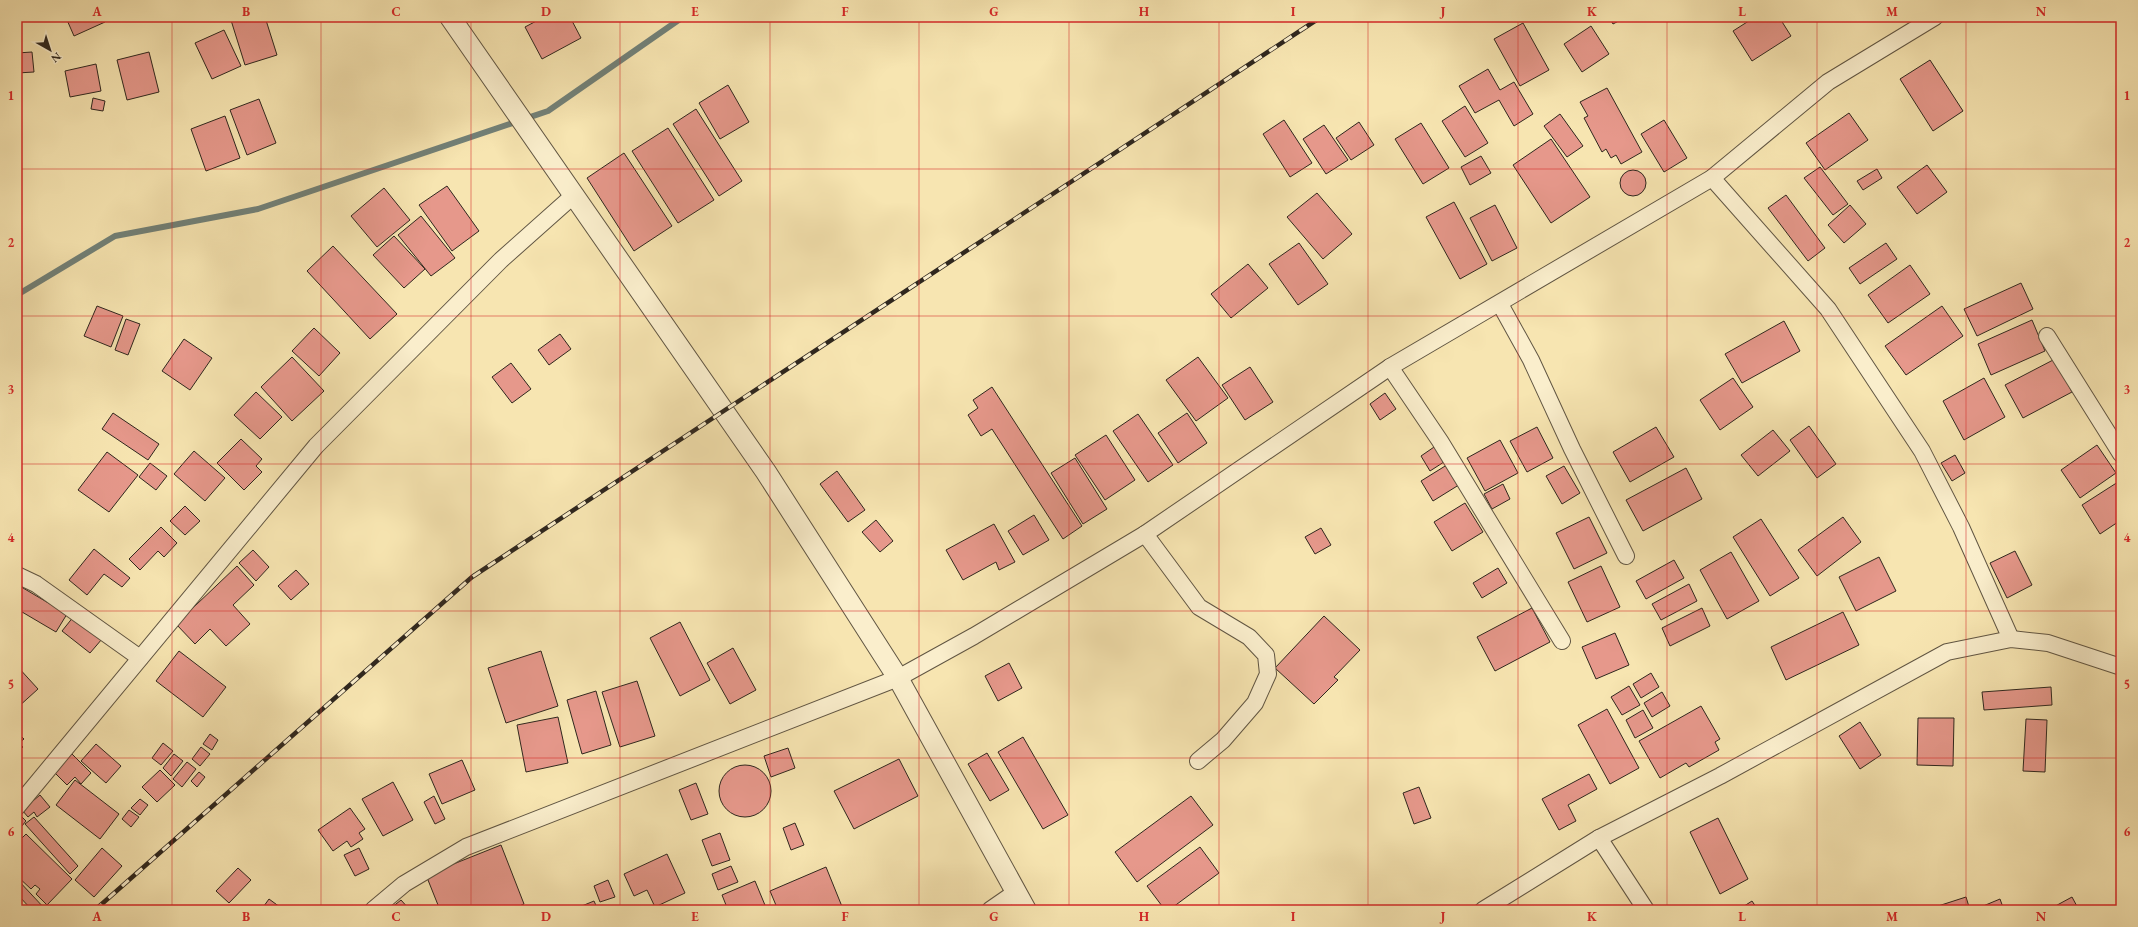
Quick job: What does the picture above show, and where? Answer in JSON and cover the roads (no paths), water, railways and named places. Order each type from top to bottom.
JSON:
[{"type":"street","points":[[450,17],[766,472],[898,678],[1026,910]]},
{"type":"street","points":[[373,910],[404,884],[466,846],[898,678],[974,636],[1145,534],[1390,367],[1500,304],[1712,178],[1828,82],[1934,17]]},
{"type":"street","points":[[1712,178],[1828,309],[1922,451],[1961,527],[2011,639]]},
{"type":"street","points":[[17,807],[316,446],[501,260],[574,195]]},
{"type":"street","points":[[1500,304],[1531,360],[1572,449],[1626,556]]},
{"type":"street","points":[[2047,336],[2121,454]]},
{"type":"street","points":[[1390,367],[1440,441],[1562,641]]},
{"type":"street","points":[[1145,534],[1199,607],[1249,637],[1266,655],[1268,674],[1255,703],[1223,740],[1198,761]]},
{"type":"street","points":[[17,575],[36,584],[140,658]]},
{"type":"street","points":[[1483,910],[1599,838],[1720,776],[1947,652],[1988,642],[2011,639],[2048,643],[2121,666]]},
{"type":"street","points":[[1599,838],[1646,910]]},
{"type":"street","points":[[990,910],[1016,892]]},
{"type":"waterway","points":[[17,295],[115,236],[258,209],[548,111],[683,17]]},
{"type":"railway","points":[[95,910],[472,577],[1321,17]]}]
